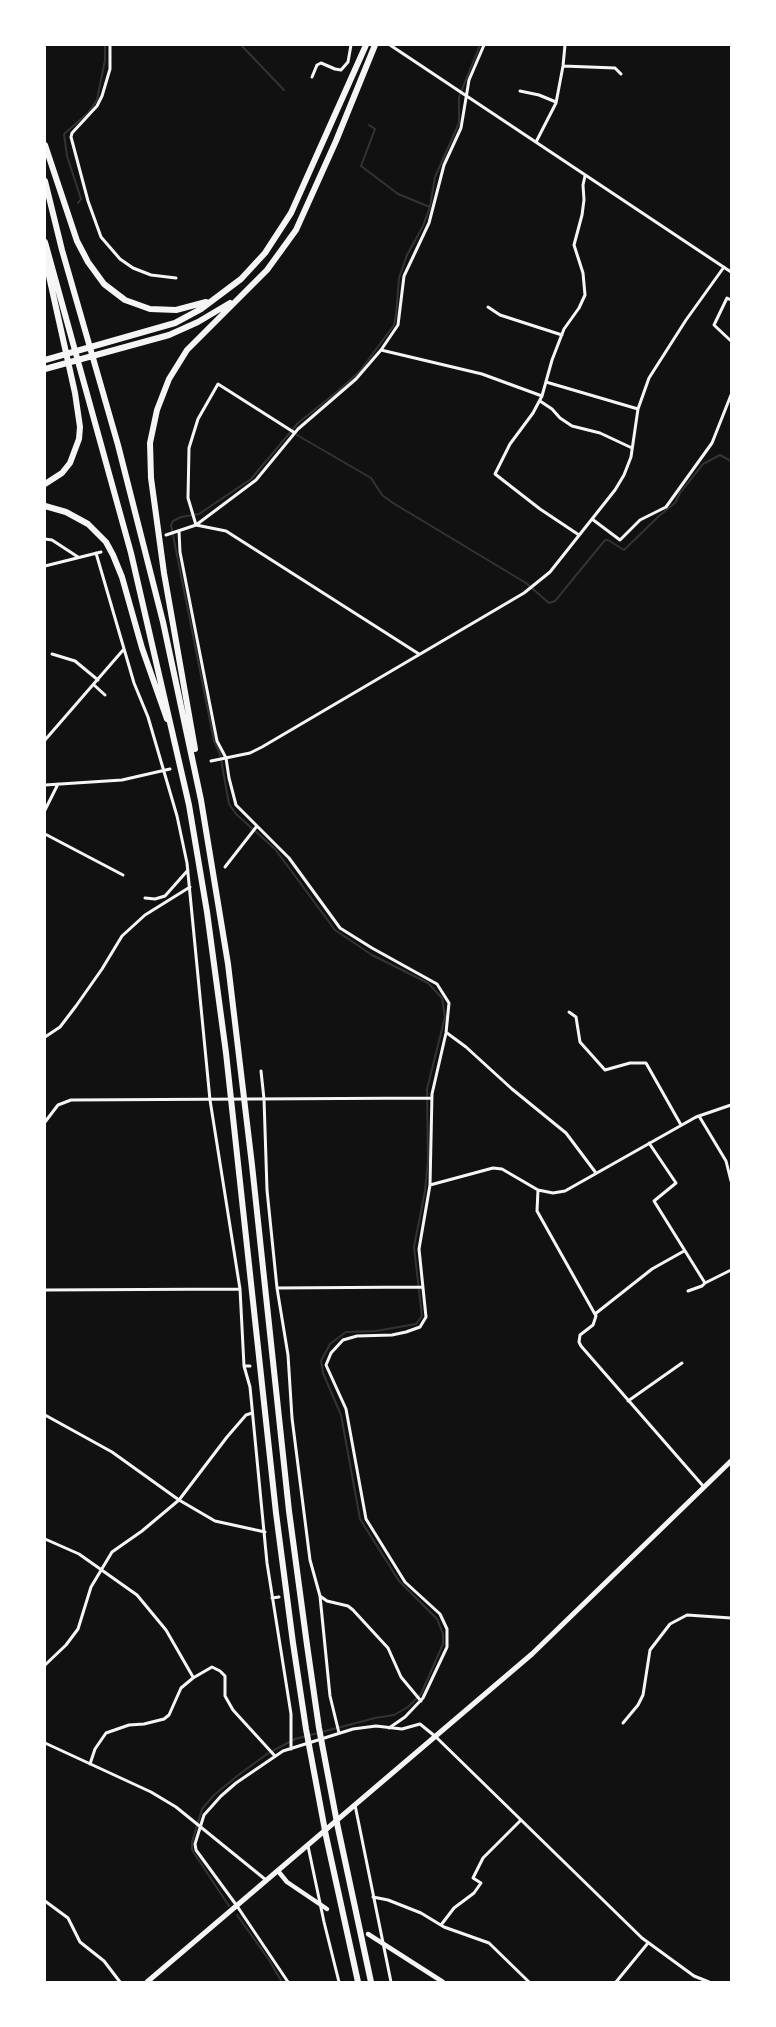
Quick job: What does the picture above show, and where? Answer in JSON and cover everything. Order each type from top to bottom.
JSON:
[{"type":"highway","points":[[47,360],[125,339],[188,317],[228,290],[254,267],[284,226],[366,45]]},
{"type":"highway","points":[[371,1982],[319,1728],[289,1511],[228,964],[155,508],[150,443],[154,418],[162,393],[178,364],[198,338],[278,257],[303,217],[375,45]]},
{"type":"highway","points":[[45,145],[69,222],[81,251],[95,273],[114,293],[144,307],[176,310],[198,306],[228,290]]},
{"type":"highway","points":[[45,181],[147,557],[184,712],[201,800]]},
{"type":"highway","points":[[45,242],[130,553],[178,750],[207,912],[226,1053],[276,1513],[306,1729],[357,1982]]},
{"type":"highway","points":[[45,258],[75,393],[80,427],[79,439],[70,463],[62,473],[45,484]]},
{"type":"highway","points":[[49,368],[128,347],[191,325],[242,295]]},
{"type":"highway","points":[[45,506],[66,512],[88,524],[106,542],[122,577],[142,648],[178,750]]},
{"type":"highway","points":[[147,1982],[532,1654],[731,1461]]},
{"type":"main road","points":[[278,1871],[287,1882],[327,1909]]},
{"type":"main road","points":[[369,1934],[443,1982]]},
{"type":"street","points":[[110,45],[110,69],[102,96],[97,106],[72,133],[71,137],[88,201],[101,237],[120,259],[133,268],[152,275],[176,278]]},
{"type":"street","points":[[312,77],[317,65],[321,63],[341,70],[348,62],[351,45]]},
{"type":"street","points":[[390,45],[731,272]]},
{"type":"street","points":[[168,534],[196,525],[256,480],[292,432],[356,379],[381,350],[398,325],[404,276],[429,223],[444,165],[461,128],[469,80],[484,45]]},
{"type":"street","points":[[536,142],[556,103],[565,45]]},
{"type":"street","points":[[563,66],[615,68],[621,74]]},
{"type":"street","points":[[520,91],[539,95],[556,103]]},
{"type":"street","points":[[579,535],[540,509],[495,474],[510,444],[540,401],[562,335],[585,295],[583,273],[574,245],[583,208],[585,176]]},
{"type":"street","points":[[211,761],[250,753],[262,747],[538,584],[615,490],[624,475],[632,448],[638,408],[649,378],[667,348],[724,267]]},
{"type":"street","points":[[731,300],[727,298],[714,325],[731,341]]},
{"type":"street","points":[[488,307],[500,315],[562,335]]},
{"type":"street","points":[[381,350],[482,374],[542,396]]},
{"type":"street","points":[[546,382],[638,408]]},
{"type":"street","points":[[196,525],[191,511],[187,473],[189,448],[198,419],[218,384],[292,432]]},
{"type":"street","points":[[592,519],[620,540],[640,520],[666,507],[712,443],[731,395]]},
{"type":"street","points":[[540,401],[572,426],[600,433],[632,448]]},
{"type":"street","points":[[196,525],[214,527],[235,536],[419,654]]},
{"type":"street","points":[[177,532],[218,741],[236,805],[289,858],[340,928],[431,981],[442,989],[449,1003],[447,1033],[431,1099],[430,1185],[419,1249],[426,1317],[420,1327],[392,1335],[357,1336],[343,1340],[331,1353],[326,1365],[346,1409],[361,1504],[366,1519],[405,1582],[440,1614],[447,1629],[447,1647],[418,1698],[405,1717],[389,1728]]},
{"type":"street","points":[[45,538],[78,557]]},
{"type":"street","points":[[45,566],[101,552]]},
{"type":"street","points":[[96,553],[134,683],[148,717],[182,838],[188,870],[212,1100],[240,1289],[244,1366],[250,1387],[272,1598],[291,1714],[292,1747]]},
{"type":"street","points":[[45,741],[124,649]]},
{"type":"street","points":[[52,654],[75,661],[98,680]]},
{"type":"street","points":[[94,685],[105,695]]},
{"type":"street","points":[[45,785],[122,780],[170,770]]},
{"type":"street","points":[[45,810],[58,784]]},
{"type":"street","points":[[225,867],[256,827]]},
{"type":"street","points":[[45,834],[123,875]]},
{"type":"street","points":[[146,898],[155,899],[165,896],[188,870]]},
{"type":"street","points":[[45,1037],[60,1027],[102,969],[122,936],[145,915],[190,887]]},
{"type":"street","points":[[569,1012],[576,1017],[580,1041],[605,1070],[630,1063],[646,1063],[681,1125]]},
{"type":"street","points":[[447,1033],[566,1133],[596,1173]]},
{"type":"street","points":[[261,1071],[267,1190],[277,1288],[288,1362],[292,1418],[310,1560],[320,1596],[329,1685],[338,1729]]},
{"type":"street","points":[[45,1122],[58,1105],[71,1100],[431,1099]]},
{"type":"street","points":[[430,1185],[493,1168],[501,1169],[538,1190],[558,1193],[681,1125],[731,1105]]},
{"type":"street","points":[[699,1116],[726,1161],[731,1181]]},
{"type":"street","points":[[649,1142],[676,1183],[654,1201],[705,1283]]},
{"type":"street","points":[[538,1190],[537,1211],[595,1314],[595,1321],[580,1335],[579,1342],[592,1361],[705,1488]]},
{"type":"street","points":[[595,1314],[652,1269],[684,1250]]},
{"type":"street","points":[[688,1290],[702,1286],[731,1270]]},
{"type":"street","points":[[277,1288],[422,1287]]},
{"type":"street","points":[[45,1290],[240,1289]]},
{"type":"street","points":[[282,1363],[288,1362]]},
{"type":"street","points":[[628,1401],[682,1363]]},
{"type":"street","points":[[244,1366],[250,1365]]},
{"type":"street","points":[[45,1665],[66,1645],[78,1629],[91,1587],[112,1552],[142,1531],[179,1500],[227,1437],[246,1415],[252,1413]]},
{"type":"street","points":[[45,1415],[112,1452],[179,1500],[214,1521],[265,1532]]},
{"type":"street","points":[[45,1539],[79,1554],[137,1595],[166,1630],[193,1678]]},
{"type":"street","points":[[311,1592],[318,1590]]},
{"type":"street","points":[[320,1596],[327,1601],[348,1606],[353,1610],[388,1648],[400,1677],[418,1698]]},
{"type":"street","points":[[272,1598],[279,1597]]},
{"type":"street","points":[[623,1723],[643,1695],[650,1650],[670,1624],[687,1615],[731,1618]]},
{"type":"street","points":[[90,1764],[95,1749],[106,1733],[129,1725],[164,1719],[169,1715],[181,1688],[212,1667],[225,1676],[227,1702],[272,1753]]},
{"type":"street","points":[[288,1982],[196,1850],[199,1826],[207,1810],[272,1753],[338,1729],[376,1726],[402,1729],[420,1724],[648,1943],[694,1976],[709,1982]]},
{"type":"street","points":[[45,1743],[151,1792],[176,1807],[267,1880]]},
{"type":"street","points":[[355,1805],[382,1943],[392,1982]]},
{"type":"street","points":[[441,1925],[454,1908],[474,1893],[481,1883],[473,1878],[483,1858],[520,1821]]},
{"type":"street","points":[[308,1846],[339,1982]]},
{"type":"street","points":[[373,1898],[388,1900],[421,1913],[441,1925],[489,1942],[529,1982]]},
{"type":"street","points":[[45,1901],[68,1918],[80,1942],[104,1961],[120,1982]]},
{"type":"street","points":[[616,1982],[648,1943]]},
{"type":"waterway","points":[[78,203],[81,199],[67,156],[64,134],[88,113],[97,100],[105,60],[105,45]]},
{"type":"waterway","points":[[241,45],[284,90]]},
{"type":"waterway","points":[[229,1906],[192,1850],[192,1842],[202,1809],[214,1795],[241,1773],[267,1754],[295,1739],[394,1715],[408,1707],[421,1694],[443,1644],[443,1634],[437,1619],[399,1581],[360,1519],[341,1415],[323,1373],[321,1361],[330,1344],[346,1332],[376,1331],[416,1324],[422,1316],[414,1247],[425,1191],[428,1160],[427,1089],[445,1017],[442,998],[428,983],[372,955],[335,930],[275,849],[236,814],[229,804],[220,754],[214,741],[171,525],[173,521],[181,517],[199,514],[251,479],[298,423],[360,371],[394,325],[399,278],[407,255],[423,226],[430,207],[435,177],[459,123],[459,97],[480,45]]},
{"type":"waterway","points":[[369,125],[375,129],[361,166],[398,194],[430,207]]},
{"type":"waterway","points":[[297,435],[371,478],[382,495],[393,503],[526,583],[549,603],[555,601],[605,540],[624,550],[675,503],[703,464],[720,455],[731,461]]},
{"type":"waterway","points":[[237,1915],[282,1982]]}]
